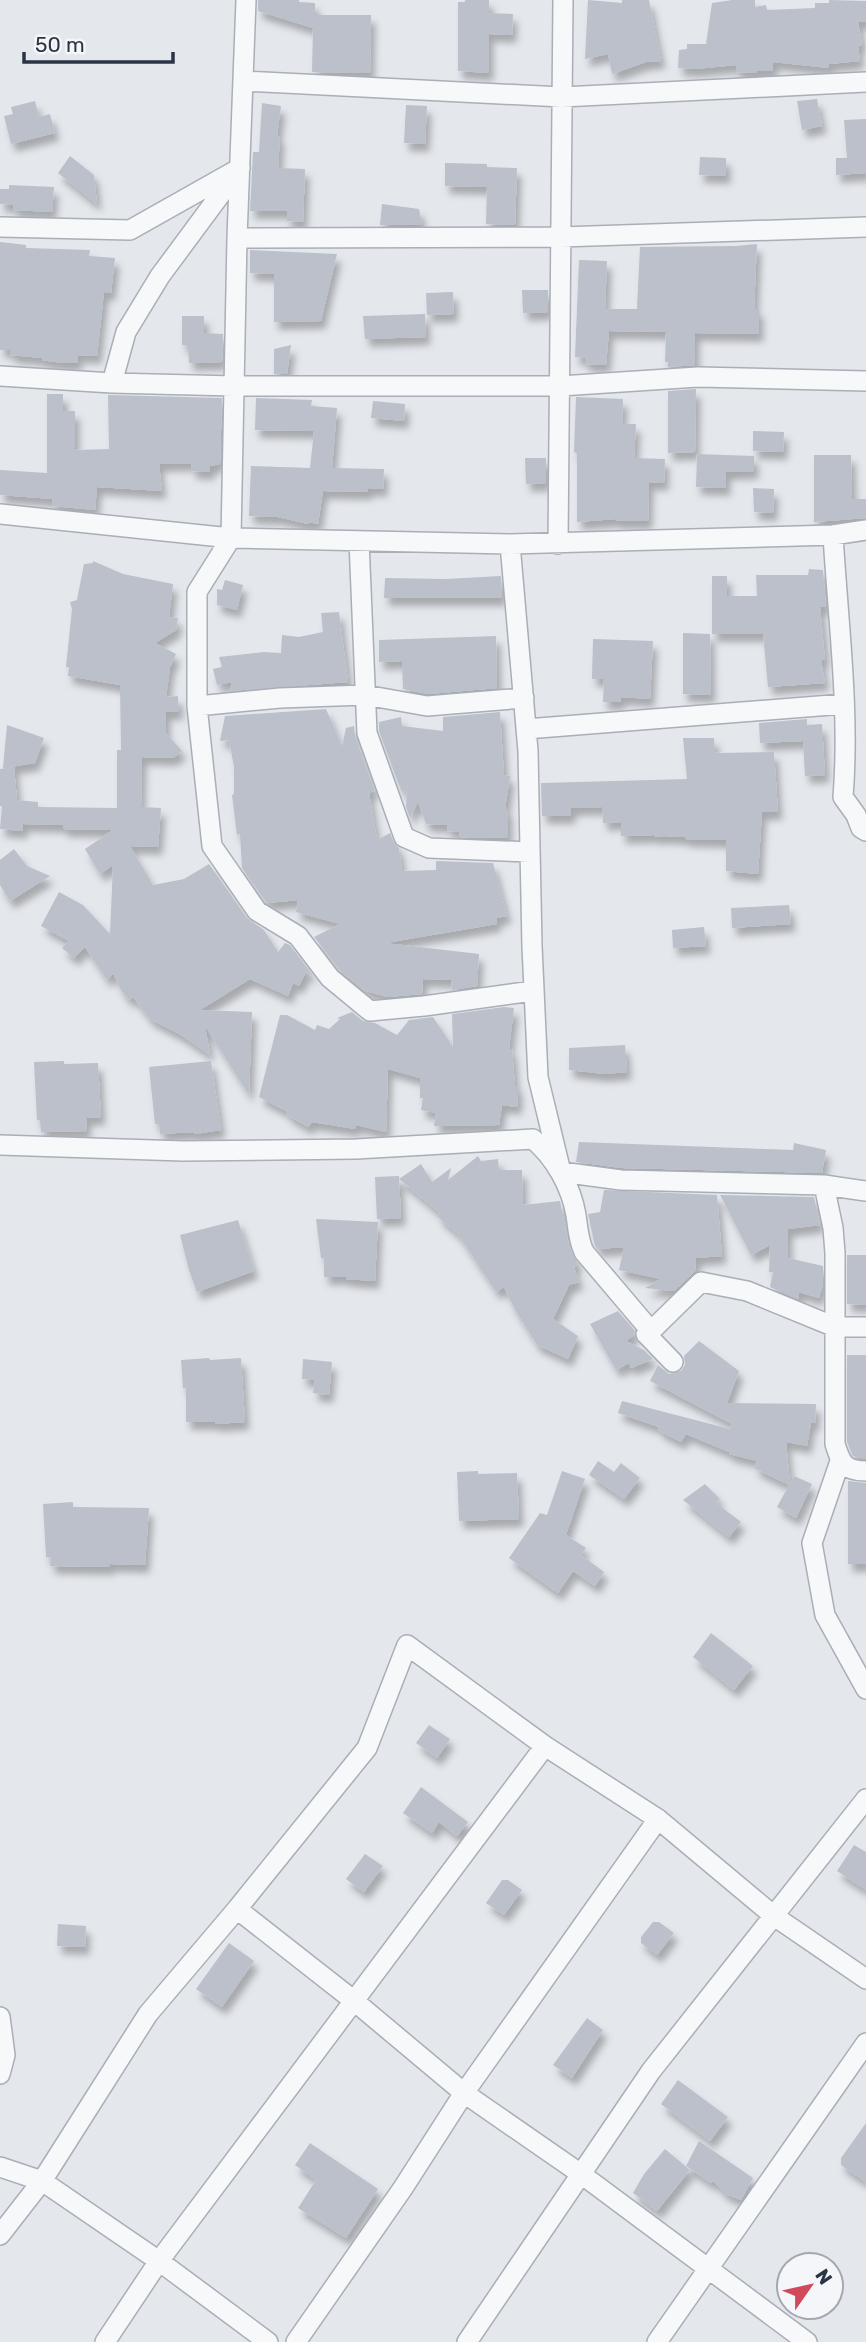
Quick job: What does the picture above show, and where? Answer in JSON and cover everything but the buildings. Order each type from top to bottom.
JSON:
[{"type":"street","points":[[246,0],[237,238],[231,538],[197,592],[197,706],[212,846],[257,911],[298,936],[330,978],[370,1011],[533,991]]},
{"type":"street","points":[[558,544],[563,0]]},
{"type":"street","points":[[243,81],[562,97],[866,82]]},
{"type":"street","points":[[0,227],[130,230],[240,168]]},
{"type":"street","points":[[112,383],[126,332],[160,276],[240,168]]},
{"type":"street","points":[[237,238],[561,237],[866,227]]},
{"type":"street","points":[[0,376],[112,383],[234,386],[559,386],[698,377],[866,381]]},
{"type":"street","points":[[0,514],[231,538],[510,544],[833,535],[866,530]]},
{"type":"street","points":[[833,535],[844,704],[843,797],[856,815],[860,828],[866,831]]},
{"type":"street","points":[[359,541],[367,733],[404,837],[429,848],[530,852]]},
{"type":"street","points":[[510,544],[526,729],[538,1077],[561,1172],[576,1213],[578,1238],[584,1252],[651,1331]]},
{"type":"street","points":[[197,706],[280,698],[365,695],[427,706],[524,698]]},
{"type":"street","points":[[526,729],[844,704]]},
{"type":"street","points":[[0,1145],[184,1151],[356,1149],[533,1139],[547,1151],[561,1172],[621,1180],[824,1185],[866,1191]]},
{"type":"street","points":[[824,1185],[835,1253],[835,1444],[840,1461],[852,1471],[866,1471]]},
{"type":"street","points":[[673,1362],[646,1334],[701,1282],[747,1291],[835,1326],[866,1327]]},
{"type":"street","points":[[840,1461],[812,1543],[825,1615],[866,1689]]},
{"type":"street","points":[[0,2235],[42,2181],[148,2014],[367,1748],[407,1645],[545,1746],[658,1819],[774,1916],[866,1979]]},
{"type":"street","points":[[105,2342],[159,2261],[545,1746]]},
{"type":"street","points":[[467,2342],[652,2071],[866,1800]]},
{"type":"street","points":[[296,2342],[403,2188],[464,2094],[658,1819]]},
{"type":"street","points":[[237,1909],[353,2000],[464,2094],[581,2174],[807,2342]]},
{"type":"street","points":[[0,2017],[5,2055],[0,2074]]},
{"type":"street","points":[[657,2342],[866,2043]]},
{"type":"street","points":[[0,2166],[42,2181],[159,2261],[268,2342]]}]
